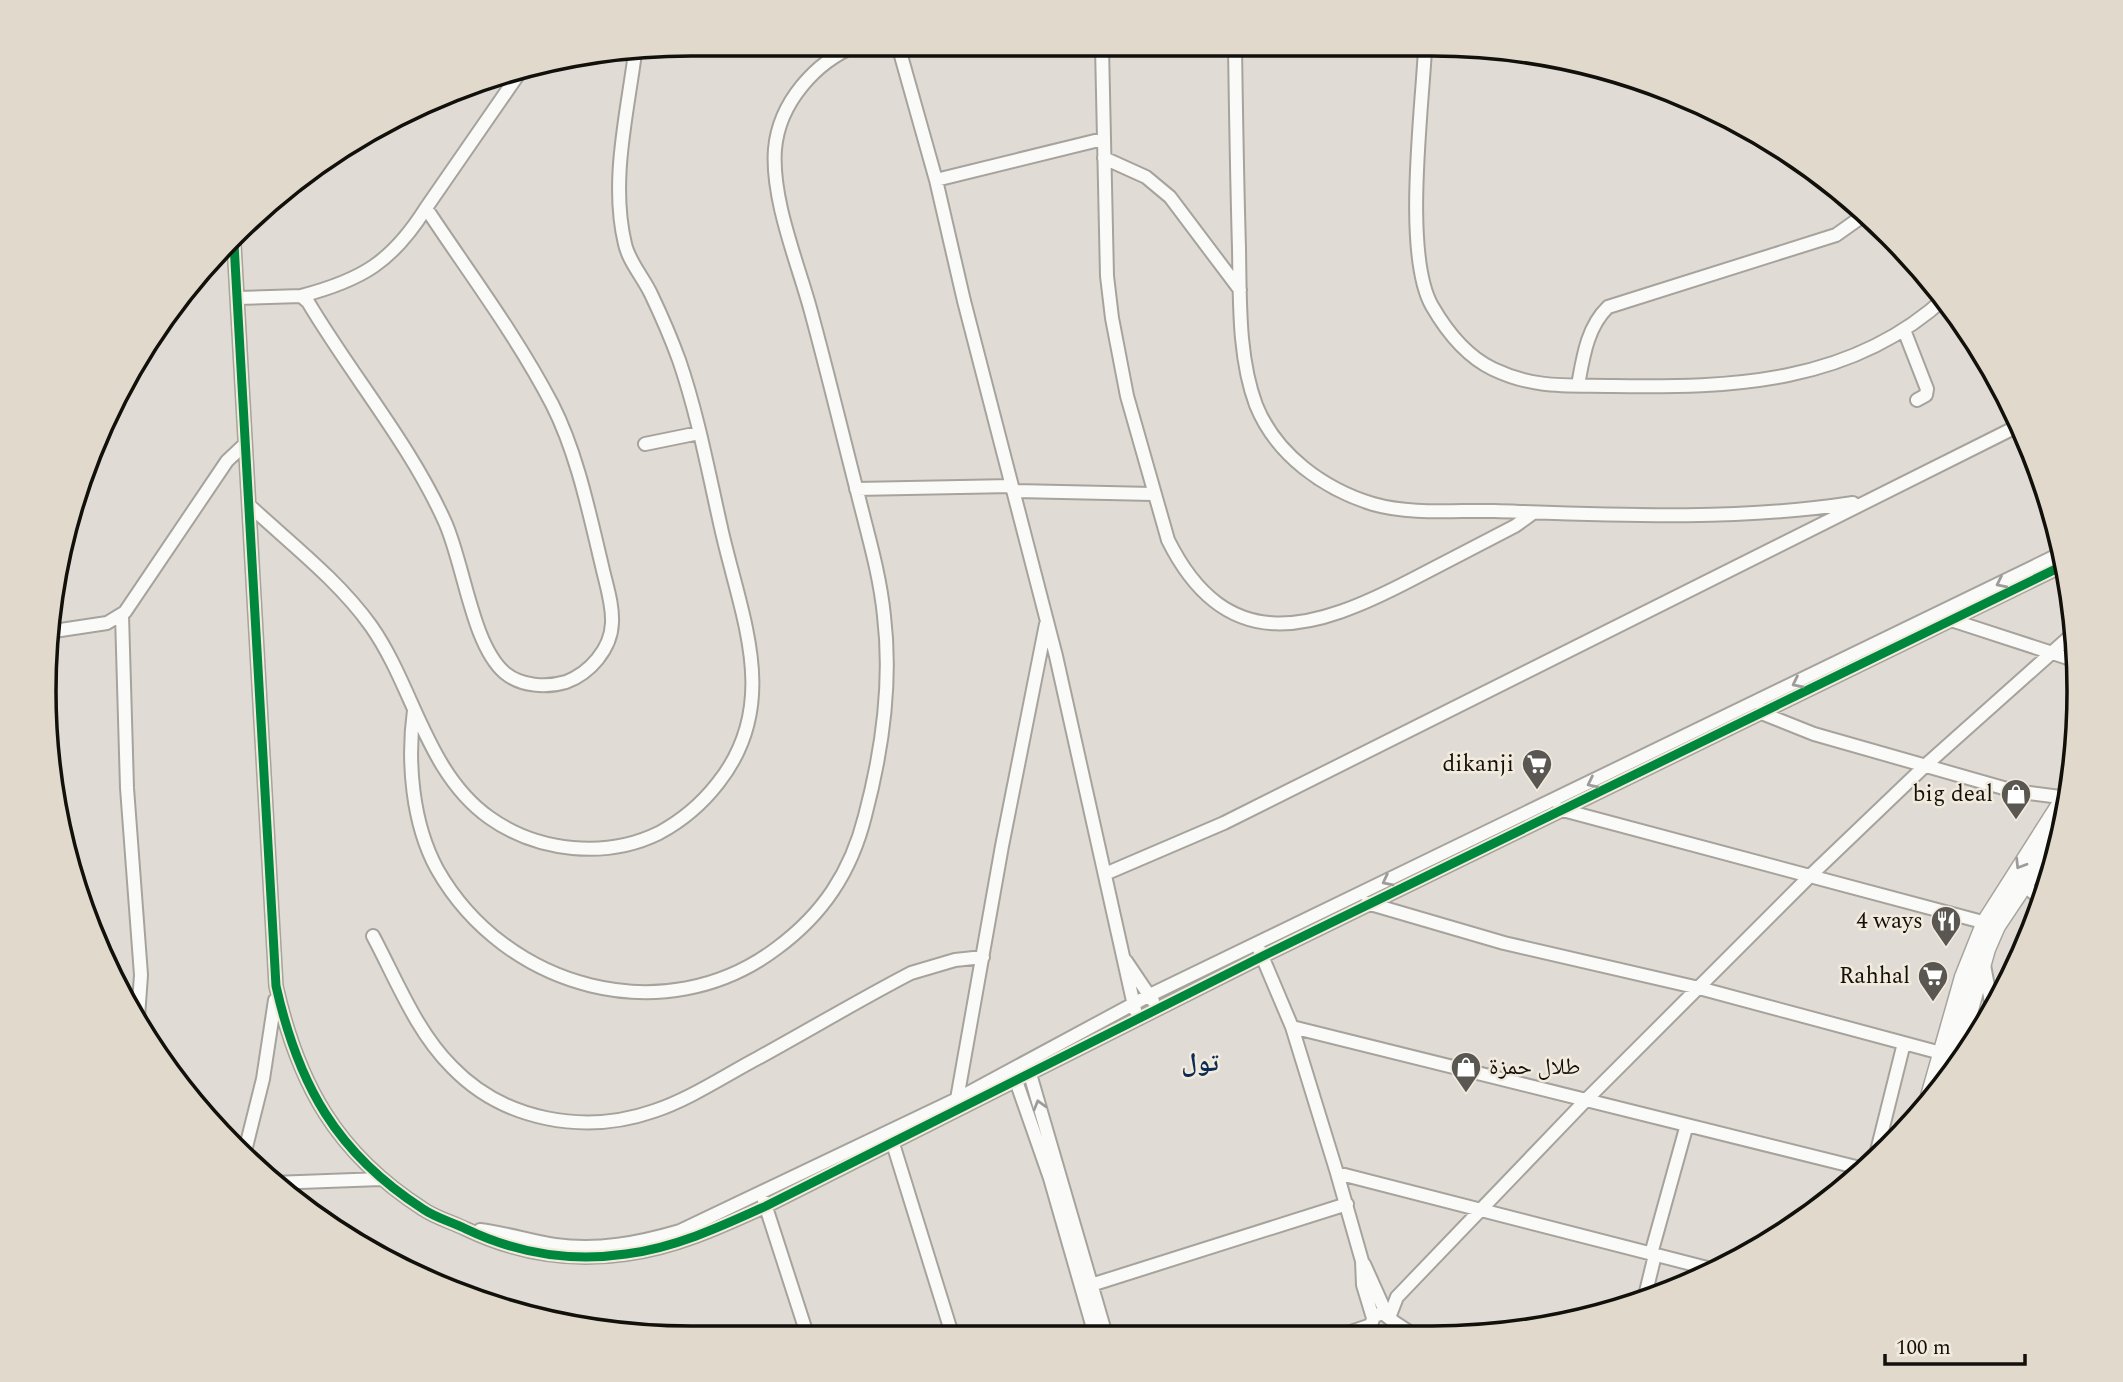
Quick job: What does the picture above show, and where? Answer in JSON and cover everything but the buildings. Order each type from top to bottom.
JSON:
[{"type":"main road","points":[[1933,1081],[1963,977],[2055,817]]},
{"type":"main road","points":[[1960,1043],[1991,924],[2024,885],[2045,853]]},
{"type":"street","points":[[414,710],[411,744],[416,803],[428,847],[450,888],[482,927],[526,960],[567,980],[618,991],[662,990],[697,985],[747,967],[788,940],[833,895],[854,850],[865,816],[884,713],[887,659],[883,604],[856,489],[781,202],[775,166],[777,134],[793,98],[816,71],[835,56]]},
{"type":"street","points":[[901,56],[936,180],[1047,620],[1085,799],[1124,957],[1132,1004],[1139,1020]]},
{"type":"street","points":[[1102,56],[1103,139],[1112,318],[1127,396],[1167,540],[1180,566],[1194,583],[1209,598],[1240,615],[1276,624],[1324,619],[1345,612],[1533,513]]},
{"type":"street","points":[[1236,56],[1240,290],[1245,367],[1256,404],[1268,430],[1284,450],[1324,483],[1386,507],[1533,513],[1776,514],[1864,501]]},
{"type":"street","points":[[1425,56],[1416,239],[1430,303],[1470,355],[1491,369],[1541,386],[1753,383],[1823,366],[1904,330],[1936,304]]},
{"type":"street","points":[[250,506],[362,615],[384,649],[414,710],[462,793],[494,821],[531,838],[575,849],[615,848],[645,839],[696,808],[727,772],[741,749],[750,723],[754,687],[744,621],[679,360],[650,292],[625,248],[619,183],[634,58]]},
{"type":"street","points":[[237,298],[301,296],[346,284],[371,271],[406,237],[513,82]]},
{"type":"street","points":[[936,180],[1103,139]]},
{"type":"street","points":[[1104,158],[1139,174],[1170,197],[1240,290]]},
{"type":"street","points":[[301,296],[308,302],[423,480],[445,522],[483,643],[495,663],[516,680],[538,685],[564,682],[587,671],[604,649],[612,621],[598,547],[564,429],[536,374],[493,304],[426,208]]},
{"type":"street","points":[[1577,385],[1589,338],[1599,316],[1608,307],[1836,234],[1857,220]]},
{"type":"street","points":[[234,250],[276,986],[270,1042],[246,1144]]},
{"type":"street","points":[[1904,330],[1927,389],[1926,395],[1917,400]]},
{"type":"street","points":[[1105,874],[1224,823],[2011,430]]},
{"type":"street","points":[[645,444],[699,433]]},
{"type":"street","points":[[59,630],[107,623],[122,615],[227,461],[245,444]]},
{"type":"street","points":[[856,489],[1013,489],[1153,494]]},
{"type":"street","points":[[891,1137],[957,1099],[1015,1076],[1030,1074],[1139,1020],[1260,951],[1760,708],[1947,615],[2053,558]]},
{"type":"street","points":[[1947,615],[2055,569]]},
{"type":"street","points":[[122,615],[127,788],[141,975],[139,1004]]},
{"type":"street","points":[[1947,615],[2066,657]]},
{"type":"street","points":[[957,1099],[1047,620]]},
{"type":"street","points":[[1383,1326],[1390,1317],[1397,1297],[1587,1099],[1811,875],[1927,764],[2065,640]]},
{"type":"street","points":[[1760,708],[1814,734],[1927,764],[2014,791],[2059,793]]},
{"type":"street","points":[[1558,806],[1991,924]]},
{"type":"street","points":[[2024,885],[2034,893]]},
{"type":"street","points":[[1365,899],[1504,943],[1699,988],[1941,1053]]},
{"type":"street","points":[[373,936],[422,1030],[467,1081],[514,1109],[551,1119],[586,1124],[615,1121],[665,1107],[911,973],[955,960],[983,957]]},
{"type":"street","points":[[276,986],[293,1051],[312,1094],[343,1140],[382,1179],[423,1209],[511,1247],[537,1252],[606,1256],[670,1245],[1015,1076],[1150,995],[1260,951]]},
{"type":"street","points":[[1260,951],[1292,1027],[1347,1204],[1362,1261],[1363,1285],[1377,1326]]},
{"type":"street","points":[[1124,957],[1158,1010]]},
{"type":"street","points":[[1983,962],[1989,995]]},
{"type":"street","points":[[1292,1027],[1587,1099],[1686,1128],[1853,1166]]},
{"type":"street","points":[[1879,1142],[1904,1043]]},
{"type":"street","points":[[1030,1074],[1093,1326]]},
{"type":"street","points":[[1015,1076],[1067,1221]]},
{"type":"street","points":[[1646,1288],[1686,1128]]},
{"type":"street","points":[[891,1137],[950,1326]]},
{"type":"street","points":[[1337,1173],[1701,1266]]},
{"type":"street","points":[[289,1182],[382,1179]]},
{"type":"street","points":[[763,1200],[804,1326]]},
{"type":"street","points":[[1091,1285],[1347,1204]]},
{"type":"street","points":[[1075,1248],[1104,1326]]},
{"type":"street","points":[[1362,1261],[1390,1317],[1402,1326]]},
{"type":"street","points":[[1383,1326],[1390,1317]]},
{"type":"cycle path","points":[[234,250],[276,986],[285,1021],[309,1085],[344,1140],[366,1164],[433,1215],[504,1244],[544,1254],[585,1257],[644,1251],[698,1235],[749,1214],[1263,956],[2055,569]]},
{"type":"place","name":"dikanji","points":[[1537,791]]},
{"type":"place","name":"big deal","points":[[2016,821]]},
{"type":"place","name":"4 ways","points":[[1946,948]]},
{"type":"place","name":"Rahhal","points":[[1933,1003]]},
{"type":"place","name":"طلال حمزة","points":[[1466,1094]]},
{"type":"district","name":"تول","points":[[1200,1063]]}]
